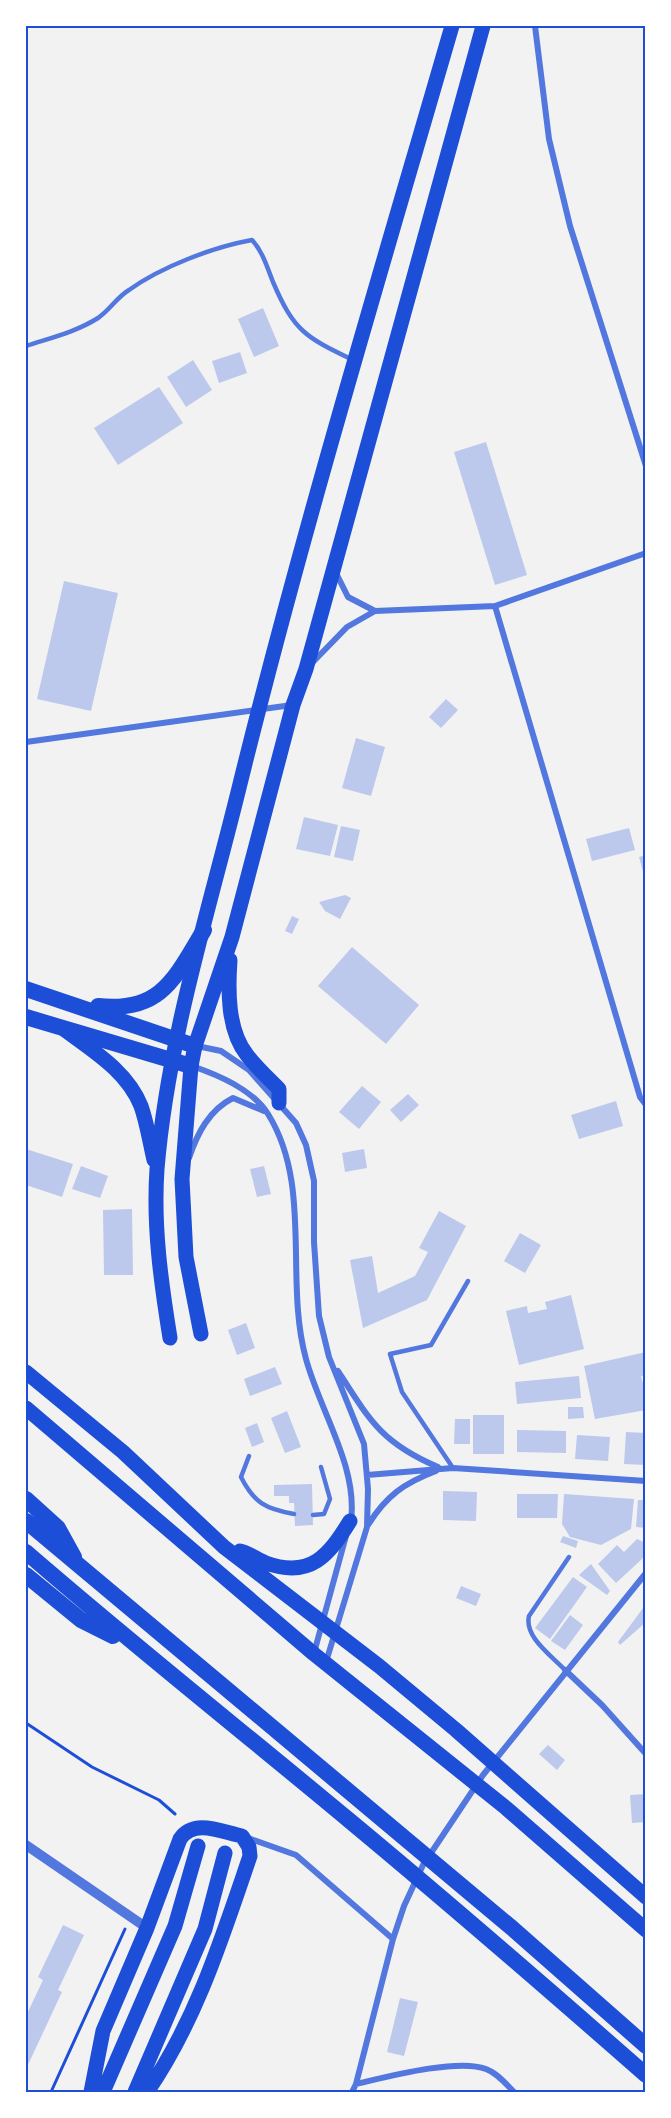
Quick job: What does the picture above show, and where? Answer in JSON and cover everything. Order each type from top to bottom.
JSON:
[{"type":"highway","points":[[66,1002],[119,1008],[150,999],[165,990],[204,930]]},
{"type":"highway","points":[[26,989],[195,1046]]},
{"type":"highway","points":[[26,1017],[58,1024],[191,1066]]},
{"type":"highway","points":[[26,1499],[58,1528],[81,1569]]},
{"type":"highway","points":[[26,1521],[512,1928],[645,2046]]},
{"type":"highway","points":[[26,1552],[134,1646],[348,1819],[497,1944],[645,2075]]},
{"type":"highway","points":[[26,1575],[81,1620],[134,1646]]},
{"type":"main road","points":[[170,1338],[157,1262],[157,1170],[171,1060],[258,710],[355,361],[452,26]]},
{"type":"main road","points":[[201,1334],[186,1257],[182,1179],[191,1066],[195,1046],[232,937],[293,705],[306,669],[332,566],[483,26]]},
{"type":"main road","points":[[232,937],[229,988],[235,1027],[246,1053],[279,1089],[279,1103]]},
{"type":"main road","points":[[58,1024],[107,1061],[129,1083],[141,1106],[157,1170]]},
{"type":"main road","points":[[26,1372],[123,1452],[224,1546],[456,1730],[645,1897]]},
{"type":"main road","points":[[26,1407],[320,1658],[506,1808],[645,1930]]},
{"type":"main road","points":[[224,1546],[246,1552],[263,1562],[281,1568],[298,1568],[315,1562],[331,1552],[350,1521]]},
{"type":"main road","points":[[91,2092],[103,2031],[147,1928],[183,1835],[201,1827],[242,1836],[249,1847],[250,1856],[212,1968],[170,2060],[147,2092]]},
{"type":"main road","points":[[103,2092],[175,1926],[198,1846]]},
{"type":"main road","points":[[135,2092],[205,1929],[225,1853]]},
{"type":"street","points":[[535,26],[549,140],[567,215],[642,445],[645,466]]},
{"type":"street","points":[[306,669],[347,627],[375,611],[495,606],[645,553]]},
{"type":"street","points":[[332,566],[348,597],[375,611]]},
{"type":"street","points":[[495,606],[636,1086],[645,1106]]},
{"type":"street","points":[[26,742],[293,705]]},
{"type":"street","points":[[195,1046],[221,1051],[249,1070],[296,1123],[306,1144],[314,1181],[314,1242],[319,1316],[330,1357],[364,1444],[367,1475],[367,1527]]},
{"type":"street","points":[[191,1066],[213,1073],[254,1097],[267,1113],[284,1145],[291,1174],[297,1316],[306,1359],[349,1474],[350,1521],[329,1627],[320,1658]]},
{"type":"street","points":[[182,1179],[193,1146],[204,1126],[223,1104],[233,1098],[267,1113]]},
{"type":"street","points":[[330,1357],[373,1425],[408,1454],[442,1468]]},
{"type":"street","points":[[320,1658],[329,1627],[367,1527],[381,1504],[403,1485],[442,1468]]},
{"type":"street","points":[[367,1475],[453,1468],[645,1481]]},
{"type":"street","points":[[352,2092],[393,1940],[423,1865],[457,1811],[565,1670],[645,1573]]},
{"type":"street","points":[[565,1670],[602,1704],[645,1754]]},
{"type":"street","points":[[242,1836],[296,1855],[393,1940]]},
{"type":"street","points":[[26,1845],[147,1928]]},
{"type":"street","points":[[356,2084],[415,2071],[467,2067],[483,2068],[494,2073],[514,2092]]},
{"type":"lane","points":[[26,346],[71,332],[100,317],[127,291],[157,272],[234,243],[252,240],[260,249],[287,314],[299,329],[314,341],[355,361]]},
{"type":"lane","points":[[453,1468],[407,1400],[396,1376],[390,1354],[431,1345],[468,1281]]},
{"type":"lane","points":[[249,1456],[241,1477],[251,1496],[274,1511],[294,1514]]},
{"type":"lane","points":[[313,1515],[324,1514],[330,1499],[321,1467]]},
{"type":"lane","points":[[565,1670],[534,1638],[527,1623],[529,1616],[569,1557]]},
{"type":"path","points":[[26,1723],[92,1767],[159,1800],[175,1814]]},
{"type":"path","points":[[51,2092],[124,1929]]},
{"type":"building","points":[[263,308],[279,346],[254,357],[238,319]]},
{"type":"building","points":[[240,352],[247,373],[219,383],[212,361]]},
{"type":"building","points":[[193,360],[212,390],[186,407],[167,377]]},
{"type":"building","points":[[159,387],[183,423],[118,465],[94,428]]},
{"type":"building","points":[[486,442],[527,575],[495,585],[454,452]]},
{"type":"building","points":[[64,581],[118,593],[91,711],[37,699]]},
{"type":"building","points":[[446,699],[458,710],[441,728],[429,717]]},
{"type":"building","points":[[356,738],[385,747],[371,796],[342,788]]},
{"type":"building","points":[[304,817],[338,825],[330,856],[296,849]]},
{"type":"building","points":[[341,826],[360,830],[353,861],[334,857]]},
{"type":"building","points":[[629,828],[635,850],[592,861],[586,839]]},
{"type":"building","points":[[646,855],[646,879],[645,879],[639,857]]},
{"type":"building","points":[[345,895],[351,898],[340,919],[325,911],[319,902]]},
{"type":"building","points":[[292,916],[299,919],[292,934],[285,931]]},
{"type":"building","points":[[352,947],[419,1005],[386,1044],[318,986]]},
{"type":"building","points":[[362,1086],[381,1102],[359,1129],[339,1112]]},
{"type":"building","points":[[408,1094],[419,1105],[401,1122],[390,1110]]},
{"type":"building","points":[[616,1101],[623,1126],[579,1139],[571,1115]]},
{"type":"building","points":[[26,1149],[73,1164],[62,1197],[26,1185]]},
{"type":"building","points":[[364,1149],[367,1168],[345,1172],[342,1153]]},
{"type":"building","points":[[81,1166],[108,1176],[100,1198],[72,1189]]},
{"type":"building","points":[[264,1166],[271,1194],[257,1197],[250,1169]]},
{"type":"building","points":[[132,1209],[133,1275],[104,1275],[103,1210]]},
{"type":"building","points":[[439,1211],[466,1226],[427,1300],[363,1328],[350,1260],[372,1256],[378,1293],[415,1276],[428,1252],[419,1248]]},
{"type":"building","points":[[520,1233],[541,1245],[525,1273],[504,1261]]},
{"type":"building","points":[[571,1295],[584,1349],[519,1365],[506,1311],[527,1306],[528,1313],[547,1309],[545,1302]]},
{"type":"building","points":[[246,1323],[255,1348],[237,1355],[228,1330]]},
{"type":"building","points":[[646,1352],[646,1375],[641,1376],[646,1395],[646,1410],[595,1419],[584,1366]]},
{"type":"building","points":[[275,1367],[282,1384],[250,1396],[244,1379]]},
{"type":"building","points":[[579,1376],[581,1398],[517,1404],[515,1382]]},
{"type":"building","points":[[568,1407],[583,1407],[584,1418],[568,1419]]},
{"type":"building","points":[[287,1411],[301,1447],[285,1453],[271,1418]]},
{"type":"building","points":[[473,1415],[504,1415],[504,1454],[473,1454]]},
{"type":"building","points":[[455,1419],[470,1419],[470,1444],[454,1444]]},
{"type":"building","points":[[257,1423],[264,1442],[252,1447],[245,1428]]},
{"type":"building","points":[[517,1430],[566,1431],[566,1453],[517,1452]]},
{"type":"building","points":[[626,1432],[646,1433],[646,1465],[624,1464]]},
{"type":"building","points":[[577,1435],[610,1437],[608,1461],[575,1459]]},
{"type":"building","points":[[312,1484],[313,1525],[295,1526],[294,1503],[289,1503],[289,1496],[274,1496],[274,1485]]},
{"type":"building","points":[[443,1491],[477,1492],[476,1521],[443,1520]]},
{"type":"building","points":[[517,1494],[558,1494],[557,1518],[517,1518]]},
{"type":"building","points":[[564,1494],[634,1499],[631,1529],[601,1545],[570,1537],[562,1524]]},
{"type":"building","points":[[638,1500],[646,1500],[646,1528],[636,1527]]},
{"type":"building","points":[[563,1536],[578,1541],[576,1548],[560,1542]]},
{"type":"building","points":[[637,1539],[646,1543],[646,1552],[642,1559],[616,1583],[598,1564],[617,1545],[624,1552]]},
{"type":"building","points":[[591,1564],[610,1591],[607,1595],[579,1575]]},
{"type":"building","points":[[573,1577],[587,1587],[550,1639],[535,1628]]},
{"type":"building","points":[[461,1586],[481,1594],[476,1606],[456,1598]]},
{"type":"building","points":[[646,1604],[646,1622],[620,1645],[618,1642]]},
{"type":"building","points":[[570,1615],[583,1625],[565,1650],[551,1641]]},
{"type":"building","points":[[548,1745],[565,1760],[557,1770],[539,1754]]},
{"type":"building","points":[[646,1794],[646,1822],[632,1823],[630,1795]]},
{"type":"building","points":[[63,1925],[84,1935],[58,1990],[62,1992],[26,2069],[26,2016],[43,1980],[38,1977]]},
{"type":"building","points":[[400,1998],[418,2002],[404,2056],[387,2052]]}]
